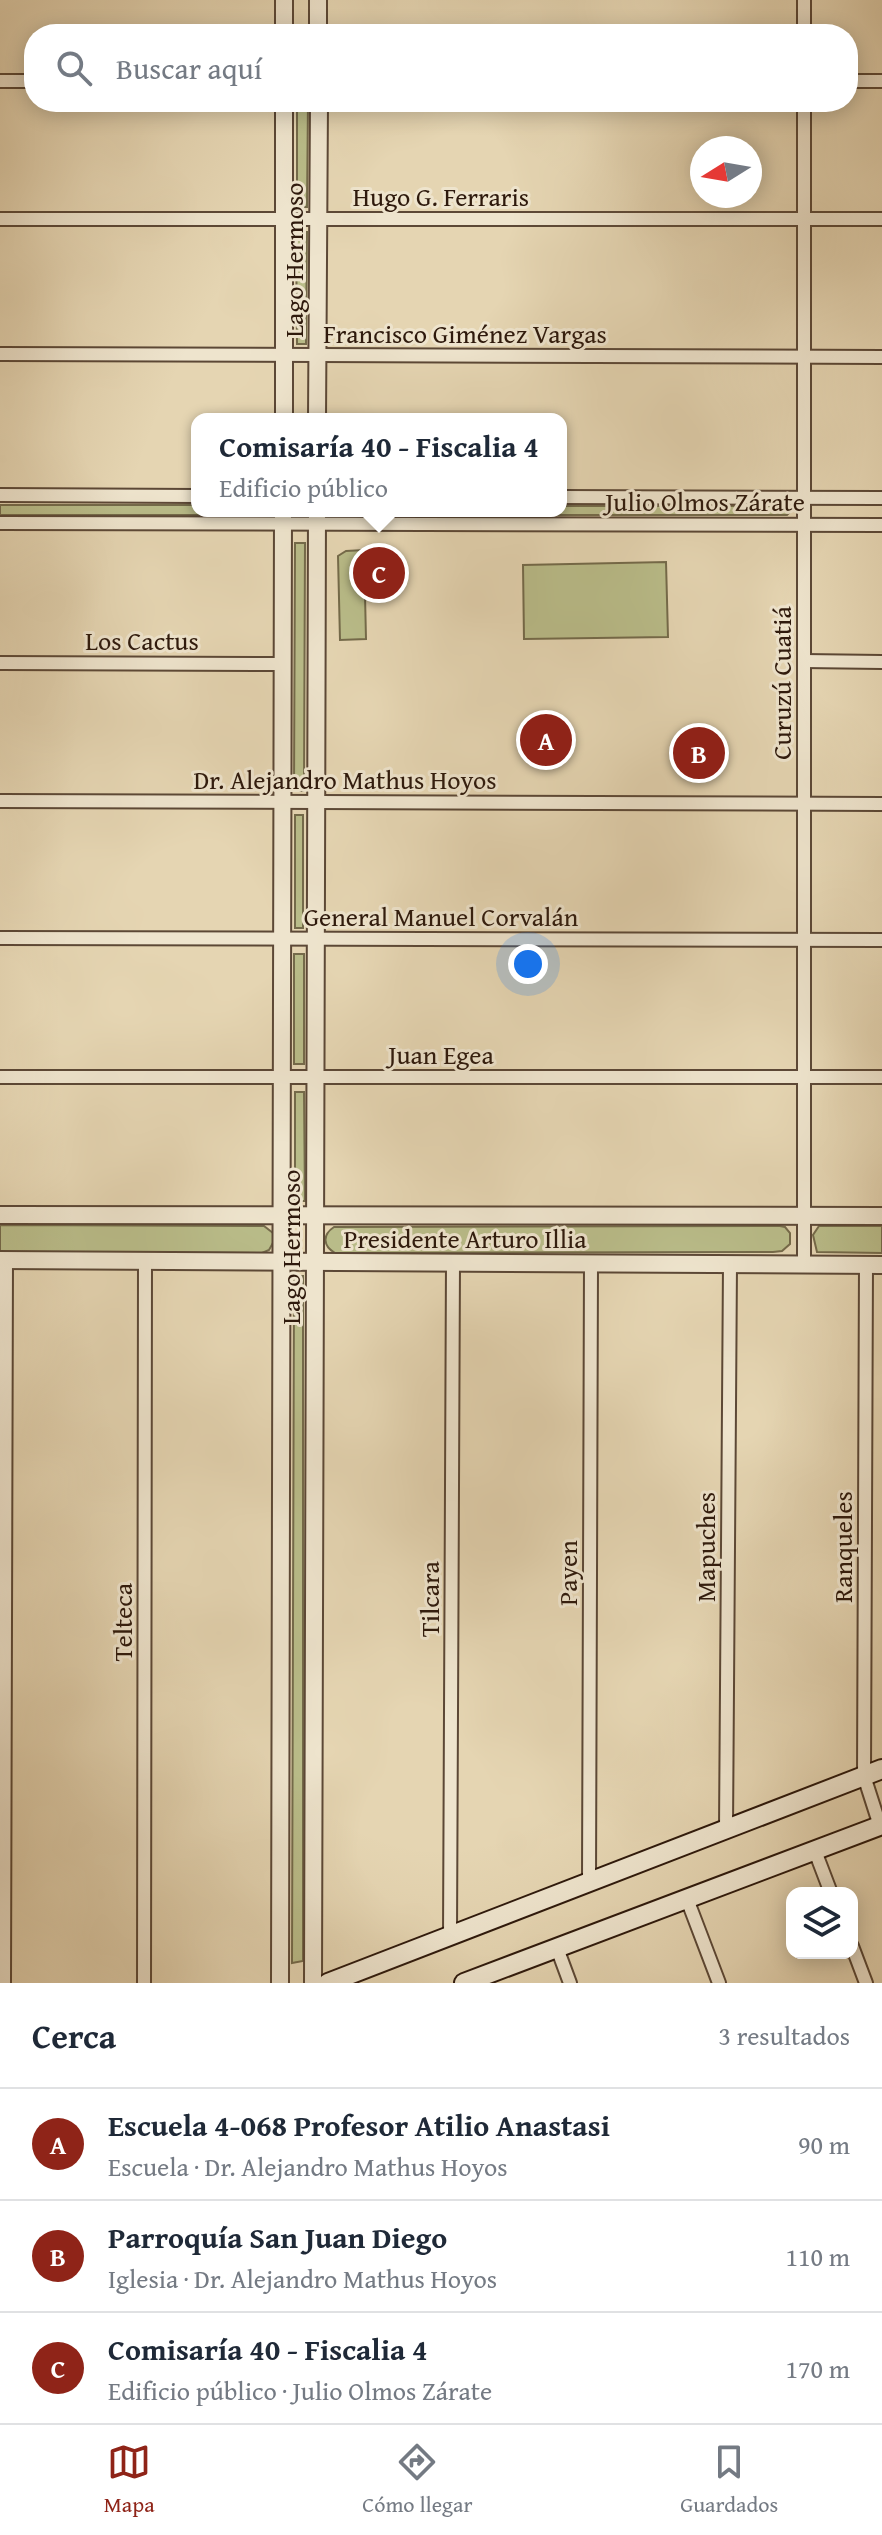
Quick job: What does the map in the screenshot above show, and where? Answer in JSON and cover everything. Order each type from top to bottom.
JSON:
[{"type":"main road","points":[[328,1983],[882,1769]]},
{"type":"main road","points":[[464,1983],[881,1826]]},
{"type":"street","points":[[284,0],[284,24]]},
{"type":"street","points":[[318,0],[318,24]]},
{"type":"street","points":[[804,0],[804,24]]},
{"type":"street","points":[[0,81],[24,81]]},
{"type":"street","points":[[858,81],[882,81]]},
{"type":"street","name":"Lago Hermoso","points":[[284,112],[284,413]]},
{"type":"street","name":"Lago Hermoso","points":[[317,413],[319,112]]},
{"type":"street","name":"Curuzú Cuatiá","points":[[804,112],[804,1265]]},
{"type":"street","name":"Hugo G. Ferraris","points":[[0,219],[882,219]]},
{"type":"street","name":"Francisco Giménez Vargas","points":[[0,354],[882,357]]},
{"type":"street","points":[[0,495],[191,496]]},
{"type":"street","name":"Julio Olmos Zárate","points":[[567,497],[882,498]]},
{"type":"street","name":"Lago Hermoso","points":[[280,1983],[283,517]]},
{"type":"street","name":"Lago Hermoso","points":[[313,1983],[317,517]]},
{"type":"street","name":"Julio Olmos Zárate","points":[[0,523],[317,517],[882,525]]},
{"type":"street","points":[[804,661],[882,662]]},
{"type":"street","name":"Los Cactus","points":[[0,663],[283,664]]},
{"type":"street","name":"Dr. Alejandro Mathus Hoyos","points":[[0,801],[882,804]]},
{"type":"street","name":"General Manuel Corvalán","points":[[0,938],[882,940]]},
{"type":"street","name":"Juan Egea","points":[[0,1077],[882,1077]]},
{"type":"street","name":"Presidente Arturo Illia","points":[[0,1215],[882,1216]]},
{"type":"street","points":[[3,1260],[4,1983]]},
{"type":"street","name":"Presidente Arturo Illia","points":[[3,1260],[874,1265]]},
{"type":"street","name":"Telteca","points":[[144,1983],[145,1261]]},
{"type":"street","name":"Tilcara","points":[[450,1936],[453,1262]]},
{"type":"street","name":"Payen","points":[[589,1882],[591,1263]]},
{"type":"street","name":"Mapuches","points":[[726,1829],[730,1264]]},
{"type":"street","name":"Ranqueles","points":[[874,1265],[864,1776],[881,1826]]},
{"type":"street","points":[[815,1851],[829,1887]]},
{"type":"street","points":[[687,1899],[719,1983]]},
{"type":"street","points":[[557,1948],[570,1983]]},
{"type":"street","points":[[857,1959],[866,1983]]},
{"type":"green space","points":[[297,112],[308,112],[307,207],[297,207]]},
{"type":"green space","points":[[296,232],[307,232],[306,344],[297,344]]},
{"type":"green space","points":[[0,505],[191,505],[191,515],[0,515]]},
{"type":"green space","points":[[567,506],[787,506],[791,511],[787,515],[567,515]]},
{"type":"green space","points":[[295,543],[305,543],[304,791],[294,791]]},
{"type":"green space","points":[[364,550],[366,639],[340,640],[338,556],[346,551]]},
{"type":"green space","points":[[666,562],[668,637],[524,639],[523,565]]},
{"type":"green space","points":[[295,815],[303,815],[303,928],[295,928]]},
{"type":"green space","points":[[294,954],[304,954],[304,1064],[294,1064]]},
{"type":"green space","points":[[295,1092],[304,1092],[305,1201],[295,1201]]},
{"type":"green space","points":[[0,1225],[264,1226],[273,1233],[274,1241],[269,1250],[262,1253],[0,1252]]},
{"type":"green space","points":[[780,1226],[790,1233],[790,1244],[782,1251],[773,1252],[335,1253],[326,1240],[327,1233],[334,1227]]},
{"type":"green space","points":[[819,1226],[882,1226],[882,1253],[817,1252],[813,1235]]},
{"type":"green space","points":[[294,1276],[303,1276],[303,1961],[292,1963]]},
{"type":"place","name":"Comisaría 40 - Fiscalia 4","points":[[379,573]]},
{"type":"place","name":"Escuela 4-068 Profesor Atilio Anastasi","points":[[546,740]]},
{"type":"place","name":"Parroquía San Juan Diego","points":[[699,753]]}]
